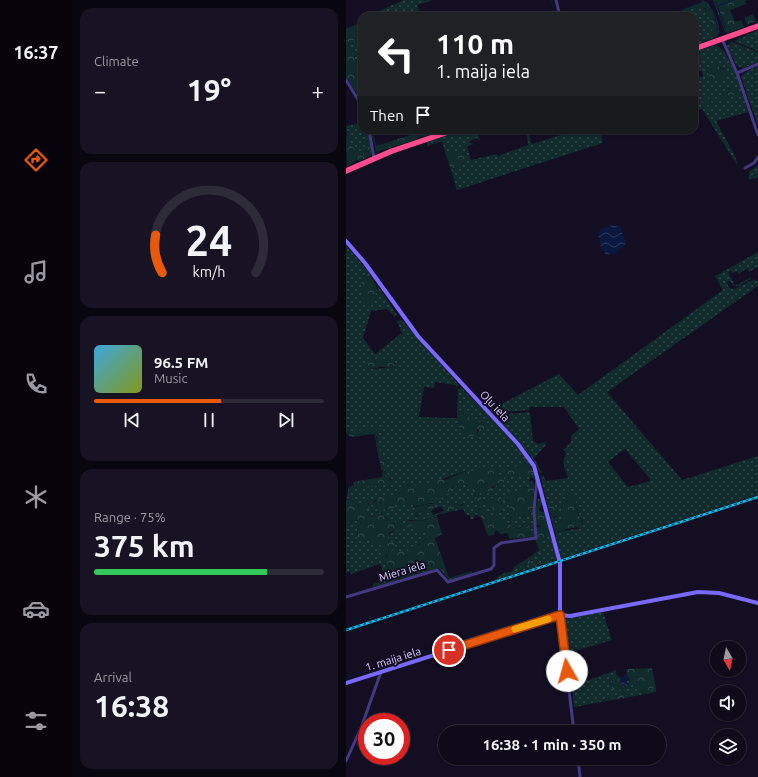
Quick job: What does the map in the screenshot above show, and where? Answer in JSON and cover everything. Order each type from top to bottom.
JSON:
[{"type":"highway","points":[[698,48],[758,26]]},
{"type":"highway","points":[[346,171],[374,158],[443,134]]},
{"type":"street","points":[[556,0],[559,12]]},
{"type":"street","points":[[722,39],[737,73],[758,135]]},
{"type":"street","points":[[737,73],[758,64]]},
{"type":"street","points":[[346,80],[358,100]]},
{"type":"street","points":[[370,134],[374,158]]},
{"type":"street","points":[[745,168],[754,163],[758,157]]},
{"type":"street","name":"Oļu iela","points":[[346,241],[365,262],[418,336],[518,444],[537,472],[560,563],[560,615]]},
{"type":"street","name":"Miera iela","points":[[346,598],[437,570],[448,582],[491,569],[494,565],[494,548],[501,543],[536,538],[534,511],[537,472]]},
{"type":"street","name":"1. maija iela","points":[[346,683],[560,615],[579,614],[698,592],[719,593],[758,603]]},
{"type":"street","points":[[560,615],[573,725]]},
{"type":"street","points":[[346,761],[361,728],[380,672]]},
{"type":"street","points":[[579,765],[580,777]]},
{"type":"green space","points":[[403,0],[433,0],[417,5],[420,12],[378,12]]},
{"type":"green space","points":[[701,0],[705,1],[716,15],[719,27],[718,36],[713,35],[710,19],[705,8],[699,7],[687,12],[681,12],[681,10],[701,2]]},
{"type":"green space","points":[[713,0],[748,0],[745,1],[746,4],[730,10],[735,22],[741,20],[744,27],[728,33],[725,32]]},
{"type":"green space","points":[[702,7],[705,9],[709,15],[713,33],[718,36],[698,44],[698,12],[687,12],[690,9]]},
{"type":"green space","points":[[753,14],[756,21],[747,25],[744,18]]},
{"type":"green space","points":[[358,24],[358,47],[354,44],[355,38],[353,41],[348,43],[358,64],[358,94],[346,78],[346,29]]},
{"type":"green space","points":[[758,30],[758,51],[734,41]]},
{"type":"green space","points":[[358,37],[358,65],[351,53],[348,43]]},
{"type":"green space","points":[[732,42],[758,52],[758,62],[743,68],[737,66],[726,46]]},
{"type":"green space","points":[[716,45],[722,49],[727,56],[736,75],[748,112],[716,121],[735,156],[739,168],[702,109],[698,110],[698,76],[702,77],[702,71],[698,71],[698,51]],"holes":[[[717,65],[724,69],[723,77],[710,79],[708,75],[710,68]],[[728,88],[738,93],[731,94],[731,97],[726,95],[723,99]]]},
{"type":"green space","points":[[698,55],[704,55],[704,61],[699,66],[698,66]]},
{"type":"green space","points":[[717,65],[725,71],[723,76],[725,81],[716,78],[715,81],[712,82],[708,75],[710,67]]},
{"type":"green space","points":[[758,66],[758,126],[741,77],[744,73]]},
{"type":"green space","points":[[731,87],[740,93],[740,95],[738,97],[732,94],[731,97],[727,95],[725,101],[723,101],[726,88],[730,89]]},
{"type":"green space","points":[[708,95],[708,100],[712,100],[711,102],[713,102],[709,106],[700,101],[702,96],[706,98]]},
{"type":"green space","points":[[358,124],[358,134],[369,134],[364,155],[359,154],[350,144],[346,126]]},
{"type":"green space","points":[[372,134],[374,134],[376,146],[414,134],[429,134],[424,137],[421,136],[416,140],[376,152]]},
{"type":"green space","points":[[451,134],[479,134],[480,141],[476,138],[469,142],[474,144],[467,146],[471,160],[497,154],[498,156],[528,145],[526,134],[528,134],[532,144],[564,134],[601,134],[603,143],[457,190],[451,170],[464,164],[466,155],[459,152],[445,152],[442,141],[428,146],[426,142]]},
{"type":"green space","points":[[346,136],[350,137],[350,143],[354,149],[364,155],[366,151],[365,143],[369,137],[372,155],[360,161],[357,160],[347,167]]},
{"type":"green space","points":[[445,152],[459,152],[466,155],[467,163],[451,170]]},
{"type":"green space","points":[[758,165],[758,177],[749,180],[749,172]]},
{"type":"green space","points":[[346,245],[368,271],[361,283],[364,299],[371,300],[377,292],[378,286],[397,315],[395,317],[387,309],[371,311],[363,338],[375,354],[402,333],[397,321],[402,320],[459,385],[457,388],[455,385],[435,382],[434,388],[424,387],[419,417],[452,418],[457,420],[462,428],[459,431],[469,437],[468,436],[477,436],[479,429],[485,427],[482,422],[475,424],[460,410],[457,411],[458,389],[461,387],[509,436],[533,469],[528,465],[505,468],[507,476],[534,472],[535,480],[531,477],[529,480],[534,483],[534,487],[521,488],[521,491],[523,491],[518,497],[510,491],[505,492],[510,496],[507,500],[510,503],[509,507],[512,507],[510,510],[512,514],[508,517],[514,518],[516,514],[525,517],[531,515],[529,511],[533,511],[534,530],[530,534],[527,532],[525,522],[520,528],[517,529],[508,523],[497,520],[494,517],[486,516],[487,513],[478,510],[481,518],[475,514],[474,519],[470,519],[470,515],[466,515],[463,509],[437,515],[437,517],[421,521],[409,520],[406,524],[414,524],[421,532],[428,532],[429,537],[414,548],[412,547],[408,553],[396,553],[391,550],[392,547],[387,536],[402,524],[389,523],[387,518],[381,514],[370,517],[365,512],[369,504],[368,500],[360,506],[347,498],[346,500],[349,487],[353,486],[361,488],[369,485],[380,485],[391,479],[383,469],[381,471],[381,468],[386,462],[381,457],[382,453],[377,449],[376,442],[378,442],[375,429],[346,433]],"holes":[[[381,359],[394,364],[395,367],[369,369],[367,365]],[[481,469],[496,469],[503,481],[486,493],[481,484],[479,496],[476,496],[473,490],[465,484],[456,485],[445,495],[445,497],[438,496],[431,502],[394,503],[390,509],[387,507],[383,510],[378,508],[373,503],[375,500],[398,495],[399,488],[403,488],[408,484],[413,487],[422,484],[426,485],[468,470],[470,474],[474,474]],[[488,499],[502,500],[502,512],[491,511],[492,507],[487,504],[489,503],[485,502]],[[460,501],[463,504],[462,506],[447,508],[449,503],[454,505]],[[432,503],[435,504],[430,509],[417,512],[419,516],[416,517],[411,507]],[[441,506],[444,511],[433,515],[431,510]]]},
{"type":"green space","points":[[758,252],[758,267],[749,272],[747,268],[739,274],[737,271],[732,273],[731,271],[728,272],[735,286],[730,281],[727,282],[729,288],[734,289],[755,279],[756,281],[758,280],[758,286],[607,392],[682,480],[758,456],[758,495],[561,559],[555,532],[582,528],[583,524],[576,506],[576,497],[574,495],[567,496],[563,509],[564,518],[558,523],[558,525],[553,525],[551,519],[557,516],[555,509],[548,506],[540,476],[543,475],[546,481],[568,478],[563,462],[566,454],[564,449],[571,442],[571,436],[579,429],[564,407],[529,407],[529,410],[492,413],[490,410],[559,374],[578,395],[723,290],[715,276]],"holes":[[[625,449],[650,479],[650,481],[628,487],[608,462]]]},
{"type":"green space","points":[[368,271],[378,289],[374,298],[371,300],[371,305],[365,306],[361,283]]},
{"type":"green space","points":[[751,277],[751,279],[739,286],[735,286]]},
{"type":"green space","points":[[380,358],[394,364],[396,367],[380,367],[370,369],[367,367],[368,363]]},
{"type":"green space","points":[[460,410],[471,420],[474,420],[475,424],[483,422],[486,425],[484,429],[478,429],[477,436],[468,436],[471,440],[467,441],[466,436],[458,432],[458,430],[462,428],[459,426],[457,420],[452,418],[457,418],[457,411]]},
{"type":"green space","points":[[530,412],[533,441],[538,444],[545,442],[546,445],[534,458],[542,473],[540,473],[530,455],[495,416]]},
{"type":"green space","points":[[375,429],[378,431],[376,438],[378,441],[376,442],[374,434],[352,437],[346,434],[353,431]]},
{"type":"green space","points":[[379,448],[386,462],[382,468],[377,449]]},
{"type":"green space","points":[[528,465],[534,472],[520,476],[506,476],[503,470],[505,468]]},
{"type":"green space","points":[[483,468],[497,469],[499,474],[504,475],[504,482],[492,487],[493,490],[484,493],[481,485],[482,491],[478,495],[481,496],[481,502],[479,504],[477,503],[476,495],[472,492],[473,490],[465,484],[453,487],[448,494],[445,495],[446,499],[442,499],[441,496],[436,497],[435,502],[418,504],[394,503],[393,508],[389,509],[387,507],[383,511],[376,509],[373,503],[383,496],[398,495],[396,492],[399,488],[402,488],[408,484],[413,487],[423,483],[426,485],[439,479],[445,480],[468,470],[471,474],[474,474],[476,470]]},
{"type":"green space","points":[[383,469],[390,477],[388,483],[373,487],[370,485],[366,488],[362,487],[359,489],[354,487],[353,482],[382,477]]},
{"type":"green space","points":[[530,486],[534,487],[533,511],[529,511],[531,516],[526,517],[516,514],[513,520],[509,519],[508,517],[512,514],[512,512],[510,514],[508,512],[511,508],[509,507],[510,503],[507,498],[510,496],[504,491],[509,490],[518,497],[519,493],[523,491],[519,491],[519,488],[527,488]]},
{"type":"green space","points":[[568,493],[576,495],[576,506],[583,526],[582,529],[576,527],[555,532],[553,525],[558,525],[558,523],[564,518],[563,509],[561,508],[564,506]]},
{"type":"green space","points":[[350,497],[359,506],[365,499],[368,500],[369,508],[365,512],[370,517],[373,517],[376,513],[379,516],[381,512],[381,515],[385,514],[387,520],[391,523],[395,524],[396,521],[400,520],[403,525],[402,528],[391,532],[387,536],[389,541],[395,543],[391,549],[396,553],[404,550],[408,553],[409,545],[414,548],[429,537],[428,532],[421,532],[414,527],[414,525],[407,526],[406,524],[408,521],[420,521],[437,517],[442,534],[435,538],[449,578],[472,571],[472,573],[449,580],[441,570],[437,568],[394,581],[390,573],[390,563],[383,559],[384,556],[387,557],[387,554],[384,551],[380,539],[376,544],[369,540],[366,541],[365,536],[362,542],[355,536],[358,535],[358,528],[362,522],[354,520],[346,523],[346,500]]},
{"type":"green space","points":[[495,498],[505,500],[501,503],[504,506],[500,513],[491,511],[492,507],[488,507],[486,504],[488,503],[484,501]]},
{"type":"green space","points":[[538,499],[541,499],[542,504],[539,510],[545,513],[550,533],[548,537],[541,538],[542,551],[535,556],[532,555],[539,550],[535,540],[515,542],[536,539],[537,528],[541,526],[536,524],[535,512]]},
{"type":"green space","points":[[462,500],[464,503],[461,505],[463,507],[446,510],[447,504],[451,503],[454,505]]},
{"type":"green space","points":[[435,504],[433,508],[425,510],[425,513],[422,511],[417,512],[418,517],[414,514],[413,509],[410,508]]},
{"type":"green space","points":[[482,505],[487,512],[486,516],[497,516],[497,520],[503,521],[517,529],[521,528],[526,521],[529,525],[527,532],[530,534],[532,530],[534,530],[534,537],[510,539],[507,533],[501,534],[496,530],[494,535],[488,536],[478,509],[479,506]]},
{"type":"green space","points":[[548,506],[554,507],[558,514],[551,519]]},
{"type":"green space","points":[[354,520],[362,522],[358,528],[357,535],[359,538],[363,539],[365,536],[367,540],[380,539],[387,554],[386,557],[394,581],[355,593],[373,587],[373,584],[387,580],[380,564],[351,574],[350,571],[346,573],[346,523]]},
{"type":"green space","points":[[550,533],[557,560],[494,581],[502,574],[512,571],[514,567],[528,565],[531,561],[531,556],[538,555],[541,547],[541,538],[548,536]]},
{"type":"green space","points":[[531,556],[530,564],[514,567]]},
{"type":"green space","points":[[603,612],[612,640],[568,653],[564,621],[567,618]]},
{"type":"green space","points":[[652,668],[656,688],[649,692],[642,691],[635,687],[626,673],[626,669]]},
{"type":"green space","points":[[616,670],[616,674],[621,678],[620,682],[612,680],[613,689],[620,690],[628,679],[644,692],[656,688],[656,692],[630,697],[621,694],[605,699],[601,702],[574,707],[572,686]]},
{"type":"green space","points":[[617,677],[623,685],[620,690],[615,691],[611,685],[613,680]]},
{"type":"green space","points":[[622,692],[630,697],[601,702],[605,699],[612,698],[614,694],[617,696]]},
{"type":"water","points":[[612,225],[620,226],[626,244],[616,253],[606,255],[601,248],[598,233],[600,230]]},
{"type":"water","points":[[624,674],[628,677],[626,681],[629,685],[625,687],[620,682]]},
{"type":"waterway","points":[[551,0],[555,12]]},
{"type":"waterway","points":[[676,12],[702,2],[701,0]]},
{"type":"waterway","points":[[705,0],[711,7],[715,16],[718,26],[718,35]]},
{"type":"waterway","points":[[715,0],[725,28]]},
{"type":"waterway","points":[[718,6],[733,0]]},
{"type":"waterway","points":[[346,678],[555,610]]},
{"type":"railway","points":[[346,630],[758,497]]},
{"type":"slow traffic","points":[[515,629],[548,619]]},
{"type":"route","points":[[449,650],[560,615],[567,671]]}]
